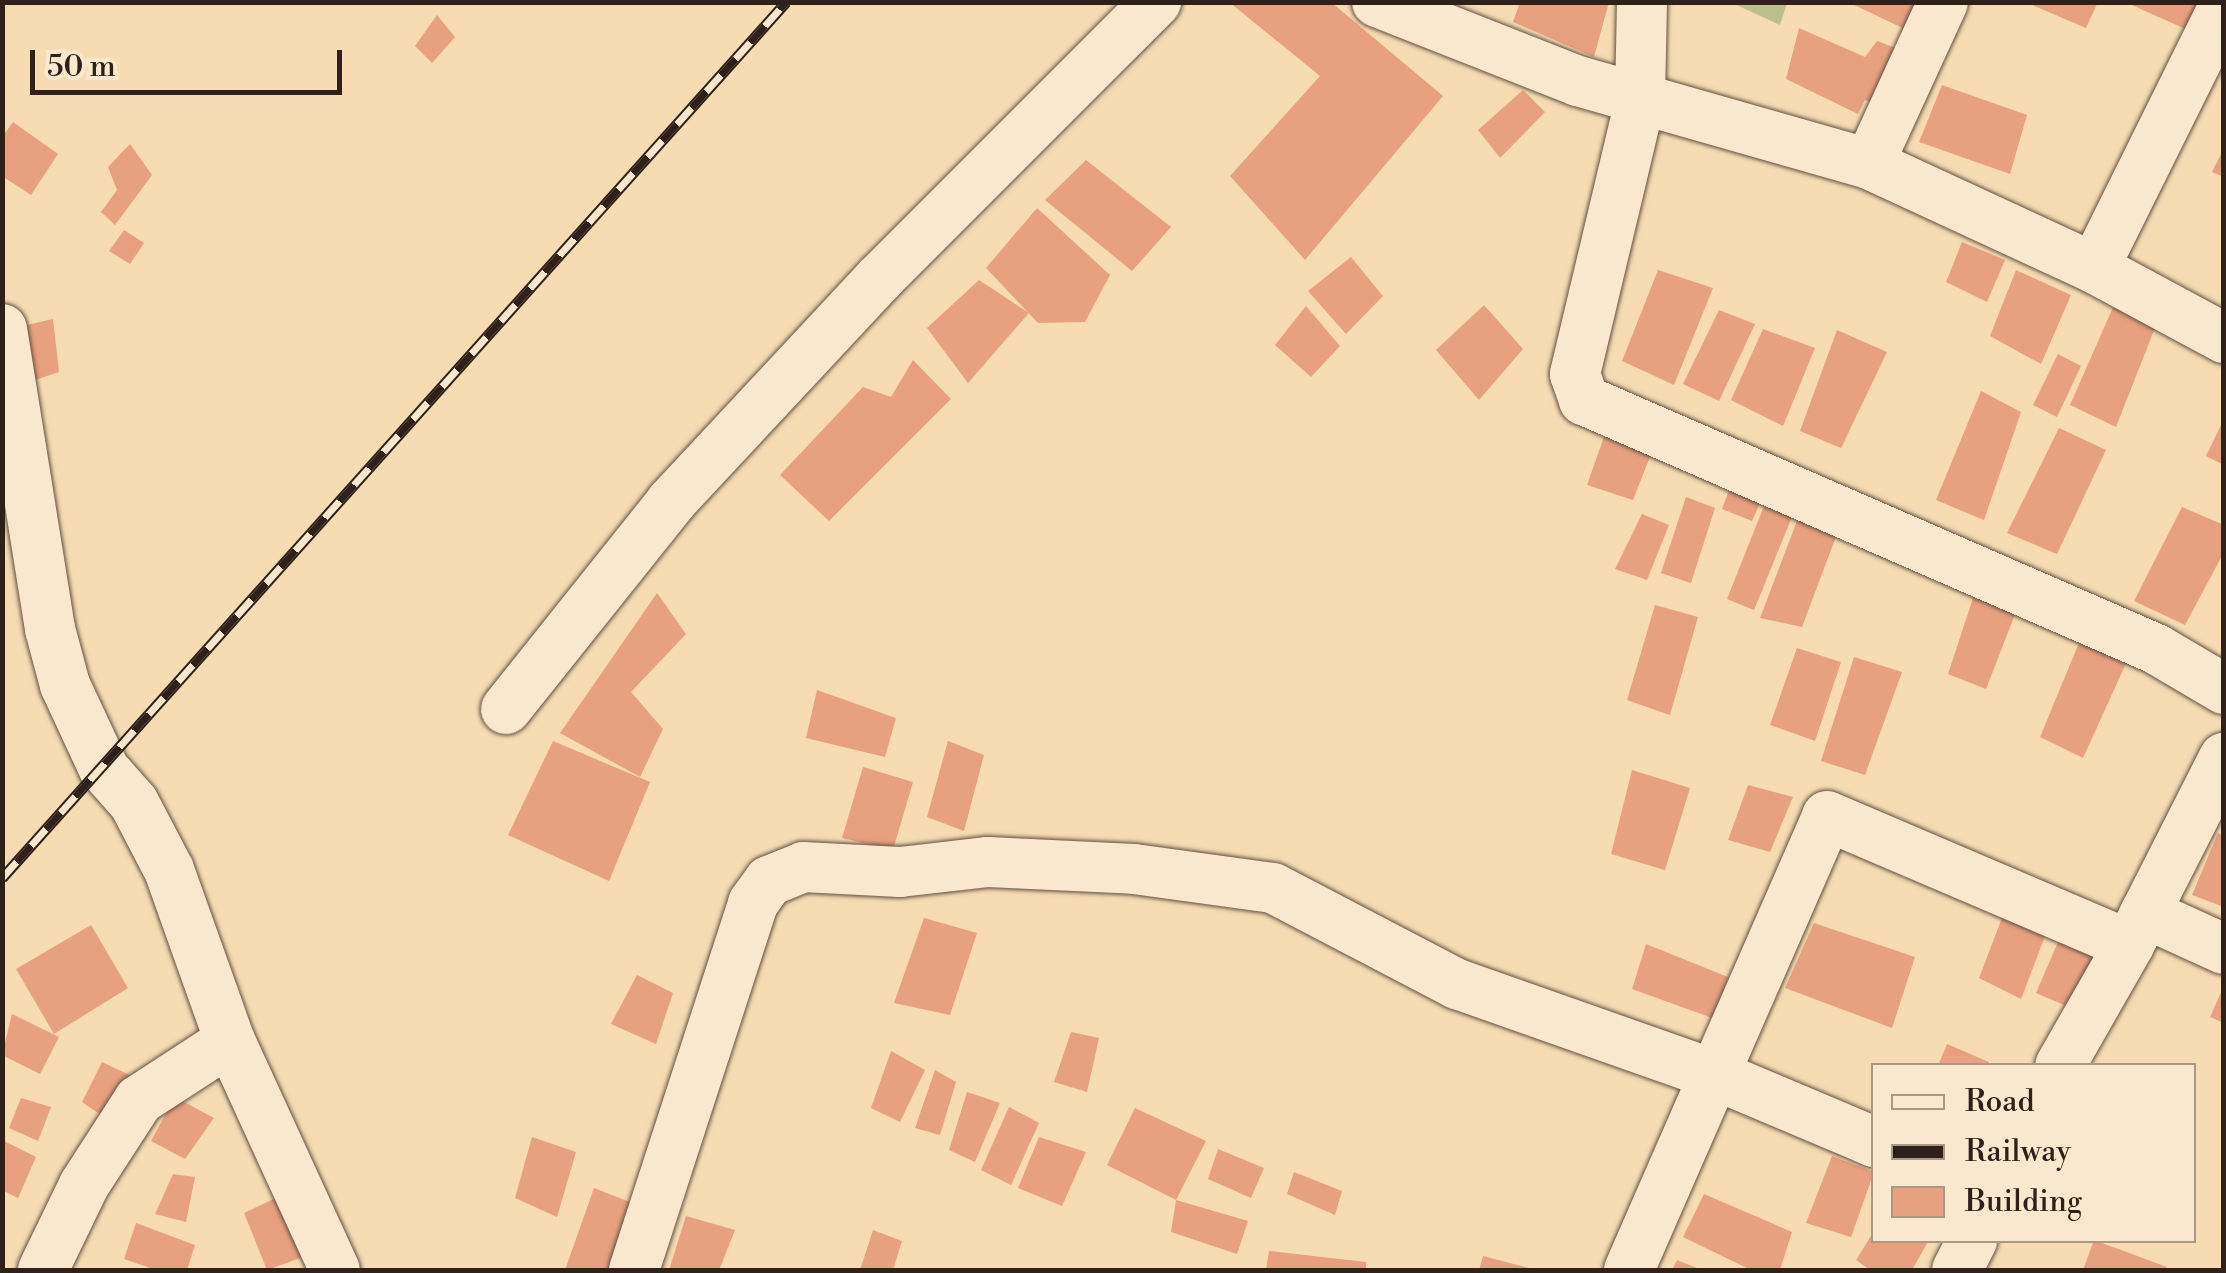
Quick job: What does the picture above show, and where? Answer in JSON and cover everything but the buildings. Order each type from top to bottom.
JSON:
[{"type":"street","points":[[506,709],[671,502],[880,279],[1156,2]]},
{"type":"street","points":[[1377,2],[1420,24],[1640,100],[1869,164],[2094,268],[2224,338]]},
{"type":"street","points":[[1642,2],[1640,100],[1574,374],[1584,400],[2156,649],[2224,689]]},
{"type":"street","points":[[1869,164],[1943,2]]},
{"type":"street","points":[[2094,268],[2224,6]]},
{"type":"street","points":[[2,329],[50,629],[65,685],[104,769],[134,803],[169,870],[230,1041],[335,1270]]},
{"type":"street","points":[[2062,1063],[2137,929],[2224,758]]},
{"type":"street","points":[[1628,1270],[1827,816],[2137,929],[2224,948]]},
{"type":"street","points":[[634,1270],[753,903],[769,881],[786,872],[900,872],[988,862],[1134,869],[1273,888],[1307,900],[1351,933],[1457,984],[1713,1074],[1871,1141]]},
{"type":"street","points":[[43,1270],[84,1185],[139,1100],[230,1041]]},
{"type":"street","points":[[1957,1270],[1970,1243]]},
{"type":"green space","points":[[1787,2],[1780,25],[1732,3]]},
{"type":"railway","points":[[2,878],[786,2]]}]
